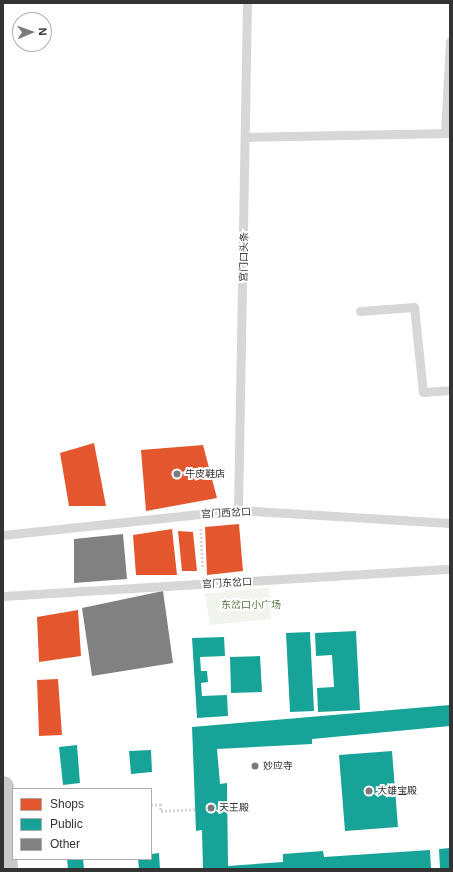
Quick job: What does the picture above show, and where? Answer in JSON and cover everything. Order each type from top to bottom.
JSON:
[{"type":"main road","points":[[3,787],[7,869]]},
{"type":"lane","name":"宫门口头条","points":[[238,510],[246,137],[247,3]]},
{"type":"lane","points":[[246,137],[448,133],[450,42]]},
{"type":"lane","points":[[360,311],[414,307],[424,392],[450,390]]},
{"type":"lane","name":"宫门西岔口","points":[[3,536],[238,510],[450,523]]},
{"type":"lane","name":"宫门东岔口","points":[[3,596],[450,569]]},
{"type":"path","points":[[201,514],[203,584]]},
{"type":"path","points":[[152,805],[161,804],[161,811],[195,809]]},
{"type":"green space","name":"东岔口小广场","points":[[269,587],[271,619],[210,625],[205,594]]},
{"type":"building: Shops","points":[[94,443],[106,506],[69,506],[60,453]]},
{"type":"building: Shops","name":"牛皮鞋店","points":[[203,445],[217,498],[146,511],[141,450]]},
{"type":"building: Shops","points":[[239,524],[243,571],[207,575],[205,527]]},
{"type":"building: Shops","points":[[172,529],[177,575],[136,575],[133,535]]},
{"type":"building: Shops","points":[[178,531],[193,532],[197,571],[182,571]]},
{"type":"building: Shops","points":[[78,610],[81,656],[39,662],[37,617]]},
{"type":"building: Shops","points":[[58,679],[62,735],[39,736],[37,680]]},
{"type":"building: Public","points":[[356,631],[360,710],[318,712],[317,688],[334,687],[332,655],[316,656],[315,633]]},
{"type":"building: Public","points":[[310,632],[314,711],[290,712],[286,633]]},
{"type":"building: Public","points":[[224,637],[225,656],[200,657],[201,671],[207,671],[208,682],[201,683],[202,696],[227,695],[228,716],[197,718],[192,638]]},
{"type":"building: Public","points":[[260,656],[262,692],[231,693],[230,657]]},
{"type":"building: Public","points":[[450,705],[450,726],[312,739],[312,744],[217,749],[220,784],[227,783],[228,866],[283,862],[283,854],[323,851],[324,857],[430,850],[431,869],[203,869],[202,830],[196,831],[192,727]]},
{"type":"building: Public","points":[[77,745],[80,783],[63,785],[59,747]]},
{"type":"building: Public","points":[[151,750],[152,772],[131,774],[129,751]]},
{"type":"building: Public","name":"大雄宝殿","points":[[392,751],[398,827],[345,831],[339,755]]},
{"type":"building: Public","points":[[450,848],[450,869],[440,869],[439,849]]},
{"type":"building: Public","points":[[159,853],[160,869],[139,869],[138,860],[152,860],[152,854]]},
{"type":"building: Public","points":[[67,860],[83,860],[84,869],[68,869]]},
{"type":"building: Other","points":[[123,534],[127,579],[74,583],[74,539]]},
{"type":"building: Other","points":[[163,591],[173,663],[92,676],[82,608]]},
{"type":"place","name":"牛皮鞋店","points":[[177,474]]},
{"type":"place","name":"妙应寺","points":[[255,766]]},
{"type":"place","name":"大雄宝殿","points":[[369,791]]},
{"type":"place","name":"天王殿","points":[[211,808]]}]
